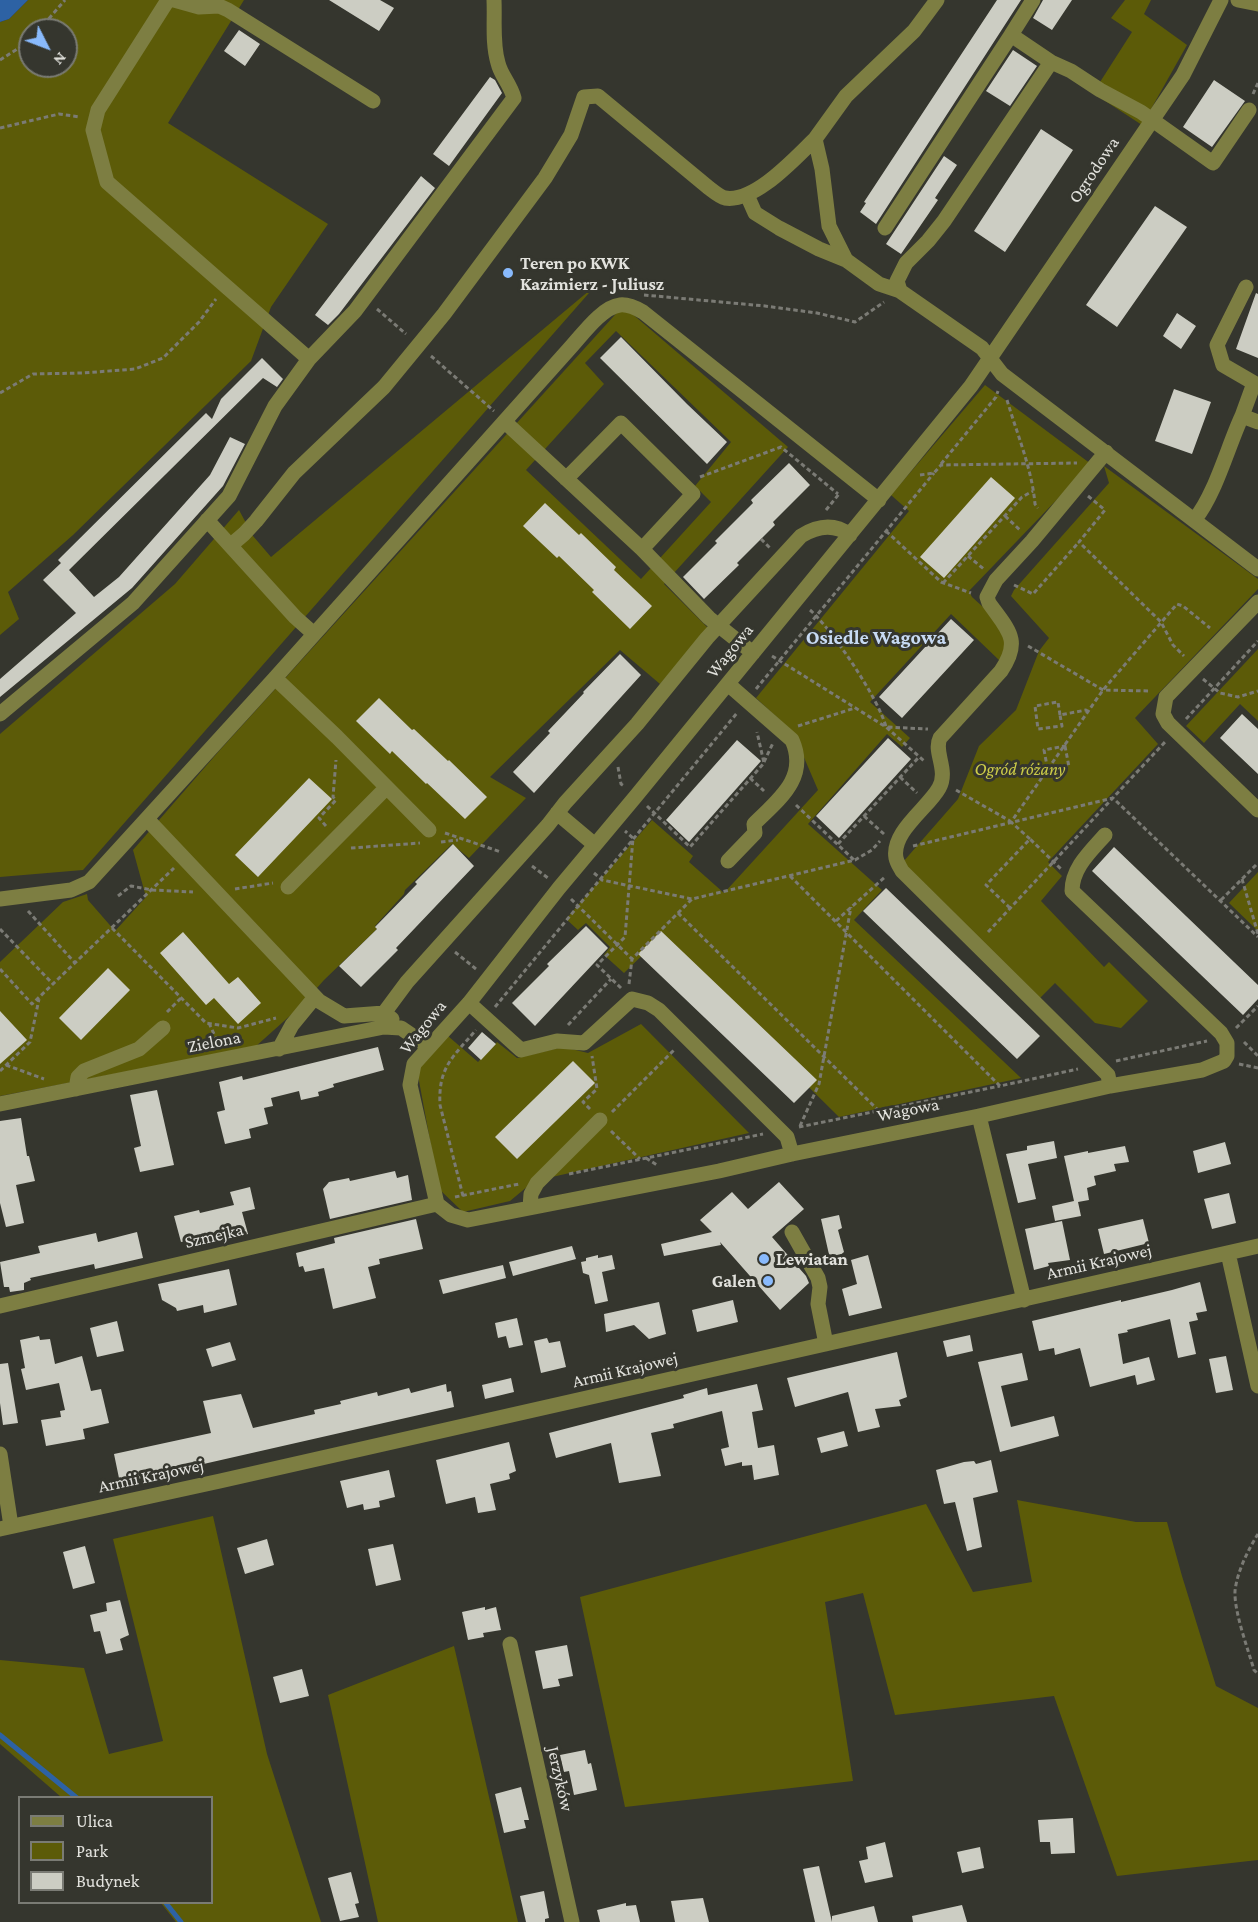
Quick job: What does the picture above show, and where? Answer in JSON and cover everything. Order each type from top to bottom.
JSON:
[{"type":"street","points":[[168,0],[98,110],[93,130],[107,182],[309,358]]},
{"type":"street","points":[[174,0],[199,7],[221,3],[373,101]]},
{"type":"street","points":[[0,714],[133,603],[229,496],[275,406],[309,358],[355,311],[514,98],[511,86],[498,67],[495,53],[494,0]]},
{"type":"street","points":[[231,545],[256,521],[294,472],[384,387],[444,314],[544,178],[572,135],[584,97],[598,96],[725,198],[747,195],[767,184],[815,139],[846,96],[914,31],[937,0]]},
{"type":"street","points":[[885,228],[1033,0]]},
{"type":"street","name":"Ogrodowa","points":[[990,357],[1183,75],[1221,0]]},
{"type":"street","points":[[1238,0],[1258,4]]},
{"type":"street","points":[[1011,35],[1051,62],[1071,71],[1141,112],[1213,163],[1249,110]]},
{"type":"street","points":[[900,291],[897,281],[906,262],[928,241],[944,221],[1051,62]]},
{"type":"street","points":[[815,139],[822,169],[829,226],[846,260]]},
{"type":"street","points":[[747,195],[755,213],[819,249],[846,260],[879,284],[900,291],[982,348],[1002,374],[1258,569]]},
{"type":"street","points":[[1195,519],[1202,511],[1209,496],[1254,383],[1223,365],[1217,345],[1246,287]]},
{"type":"street","points":[[7,898],[71,890],[89,882],[598,318],[609,309],[621,304],[643,312],[879,500]]},
{"type":"street","name":"Wagowa","points":[[990,357],[971,386],[879,500],[559,888],[469,1003],[414,1064],[410,1084],[437,1203],[452,1215],[468,1220],[718,1171],[1110,1086],[1202,1070],[1224,1061],[1227,1056],[1227,1032]]},
{"type":"street","points":[[1242,416],[1258,422]]},
{"type":"street","points":[[506,422],[642,549],[709,618],[755,650]]},
{"type":"street","points":[[566,479],[621,423],[693,494],[642,549]]},
{"type":"street","points":[[1106,452],[1032,541],[982,592],[1011,637],[1013,649],[1001,671],[940,738],[937,744],[943,766],[940,787],[915,816],[901,838],[896,848],[896,859],[902,871],[1108,1075],[1110,1086]]},
{"type":"street","points":[[207,520],[314,634]]},
{"type":"street","points":[[384,1013],[407,982],[637,724],[720,625],[806,533],[825,527],[841,529],[850,535]]},
{"type":"street","points":[[1258,602],[1166,697],[1163,714],[1168,723],[1258,810]]},
{"type":"street","points":[[275,678],[337,737],[386,788],[429,838]]},
{"type":"street","points":[[728,684],[792,740],[797,751],[798,763],[795,776],[783,794],[754,824],[755,833],[728,861]]},
{"type":"street","points":[[288,887],[386,788]]},
{"type":"street","points":[[557,813],[595,845]]},
{"type":"street","points":[[147,819],[315,997],[344,1016],[384,1013],[392,1017],[398,1027],[429,1047]]},
{"type":"street","points":[[1105,835],[1076,869],[1072,879],[1072,891],[1227,1032]]},
{"type":"street","points":[[279,1049],[287,1034],[315,997]]},
{"type":"street","points":[[469,1003],[521,1050],[557,1041],[584,1043],[632,999],[648,1003],[659,1010],[787,1137],[792,1154]]},
{"type":"street","points":[[76,1089],[78,1077],[84,1071],[139,1049],[164,1020]]},
{"type":"street","name":"Zielona","points":[[0,1104],[398,1027]]},
{"type":"street","points":[[979,1116],[1024,1299]]},
{"type":"street","points":[[530,1207],[531,1194],[540,1180],[601,1121]]},
{"type":"street","name":"Szmejka","points":[[0,1306],[437,1203]]},
{"type":"street","points":[[792,1232],[818,1278],[820,1287],[818,1304],[826,1344]]},
{"type":"street","name":"Armii Krajowej","points":[[6,1528],[1258,1246]]},
{"type":"street","points":[[1228,1253],[1258,1386]]},
{"type":"street","points":[[0,1454],[6,1528]]},
{"type":"street","name":"Jerzyków","points":[[510,1644],[572,1922]]},
{"type":"path","points":[[49,18],[65,0]]},
{"type":"path","points":[[0,60],[18,49]]},
{"type":"path","points":[[0,128],[59,114],[96,119]]},
{"type":"path","points":[[0,393],[33,374],[135,369],[163,358],[199,322],[225,285]]},
{"type":"path","points":[[621,304],[647,294],[817,313],[855,322],[900,291]]},
{"type":"path","points":[[364,298],[506,422]]},
{"type":"path","points":[[463,1196],[440,1105],[439,1090],[446,1066],[633,838],[752,704],[779,662],[996,397],[999,387],[1004,392],[1026,464],[1035,504],[1051,518]]},
{"type":"path","points":[[684,483],[781,447],[838,494]]},
{"type":"path","points":[[941,465],[1090,461],[1096,466]]},
{"type":"path","points":[[902,471],[908,476],[934,473]]},
{"type":"path","points":[[806,533],[852,479]]},
{"type":"path","points":[[968,556],[999,577],[1033,594],[1105,510],[1078,487]]},
{"type":"path","points":[[943,583],[1022,497],[1033,491]]},
{"type":"path","points":[[1005,516],[1032,541]]},
{"type":"path","points":[[886,531],[943,583],[971,593],[982,592]]},
{"type":"path","points":[[1079,542],[1161,622],[1173,645],[1189,661],[1192,669],[1214,689],[1220,693],[1238,697],[1258,691]]},
{"type":"path","points":[[971,593],[982,592]]},
{"type":"path","points":[[797,599],[817,616],[859,674],[884,717],[886,727]]},
{"type":"path","points":[[1011,822],[1103,690],[1177,604],[1183,606],[1216,633],[1221,640]]},
{"type":"path","points":[[1011,637],[1103,690],[1158,692],[1166,697]]},
{"type":"path","points":[[976,945],[1258,641]]},
{"type":"path","points":[[755,650],[779,662],[886,727],[942,780],[1011,822],[1053,862]]},
{"type":"path","points":[[1058,702],[1060,715],[1062,726],[1038,729],[1035,706],[1058,702]]},
{"type":"path","points":[[612,751],[616,755],[621,784],[690,847],[764,763],[752,704]]},
{"type":"path","points":[[781,729],[855,708]]},
{"type":"path","points":[[1060,715],[1086,710],[1088,712]]},
{"type":"path","points":[[886,727],[933,729],[926,737],[927,749],[937,744]]},
{"type":"path","points":[[337,737],[333,796],[336,800],[319,818],[337,837],[351,848],[429,838],[460,840]]},
{"type":"path","points":[[1048,771],[1044,750],[1065,746]]},
{"type":"path","points":[[1048,771],[1069,767],[1065,746]]},
{"type":"path","points":[[838,844],[919,757]]},
{"type":"path","points":[[900,777],[927,802]]},
{"type":"path","points":[[783,794],[855,860]]},
{"type":"path","points":[[582,861],[600,878],[692,899],[855,860],[872,850],[885,835],[864,816]]},
{"type":"path","points":[[615,822],[633,838]]},
{"type":"path","points":[[429,838],[436,830],[460,840],[519,858],[543,873],[632,959]]},
{"type":"path","points":[[557,1041],[562,1031],[612,978],[597,965],[625,937],[633,838]]},
{"type":"path","points":[[1010,908],[986,885],[1030,839]]},
{"type":"path","points":[[0,969],[32,1004],[183,858]]},
{"type":"path","points":[[1220,901],[1258,863]]},
{"type":"path","points":[[836,921],[899,865]]},
{"type":"path","points":[[790,876],[1000,1086]]},
{"type":"path","points":[[1242,879],[1258,934]]},
{"type":"path","points":[[118,896],[131,886],[152,890],[216,893],[281,881],[288,887]]},
{"type":"path","points":[[7,898],[75,963]]},
{"type":"path","points":[[628,995],[632,959],[692,899]]},
{"type":"path","points":[[800,1127],[819,1084],[851,907]]},
{"type":"path","points":[[678,913],[878,1110]]},
{"type":"path","points":[[112,928],[206,1023],[238,1028],[303,1012]]},
{"type":"path","points":[[0,929],[52,984]]},
{"type":"path","points":[[0,938],[4,933]]},
{"type":"path","points":[[442,942],[488,979]]},
{"type":"path","points":[[0,1071],[30,1042],[39,997]]},
{"type":"path","points":[[164,1020],[181,998]]},
{"type":"path","points":[[437,1203],[1212,1040],[1227,1032],[1258,1006]]},
{"type":"path","points":[[209,1023],[217,1041]]},
{"type":"path","points":[[601,1121],[687,1037]]},
{"type":"path","points":[[591,1038],[597,1089],[584,1102],[640,1159]]},
{"type":"path","points":[[1258,1534],[1237,1578],[1235,1594],[1240,1622],[1254,1670],[1258,1674]]},
{"type":"green space","points":[[28,0],[244,0],[168,123],[328,224],[271,307],[251,361],[73,535],[8,592],[19,619],[0,635],[0,22],[9,19]]},
{"type":"green space","points":[[1125,0],[1151,0],[1144,14],[1187,45],[1142,125],[1093,93],[1132,32],[1111,18]]},
{"type":"green space","points":[[596,285],[83,870],[0,877],[0,734],[175,584],[239,510],[253,536],[271,557]]},
{"type":"green space","points":[[623,306],[788,447],[664,584],[709,629],[660,684],[620,650],[490,777],[526,798],[469,858],[452,844],[405,890],[375,926],[377,929],[324,980],[302,1005],[255,1047],[0,1096],[0,962],[63,902],[87,894],[88,900],[115,931],[146,897],[133,850],[219,751]],"holes":[[[616,331],[731,442],[695,486],[711,502],[641,579],[526,470],[604,384],[585,363]]]},
{"type":"green space","points":[[985,385],[1091,464],[969,591],[972,597],[994,617],[1010,645],[1000,661],[951,614],[870,702],[910,738],[902,747],[887,734],[808,824],[882,890],[854,920],[1021,1078],[839,1117],[659,939],[624,973],[604,955],[610,947],[586,923],[578,930],[566,919],[652,820],[693,856],[689,862],[724,893],[818,790],[793,732],[756,698],[909,511],[891,495]]},
{"type":"green space","name":"Ogród różany","points":[[1104,466],[1258,579],[1258,589],[1135,718],[1158,744],[1048,862],[1062,876],[1041,901],[1104,967],[1109,962],[1148,1001],[1121,1028],[1095,1023],[1055,983],[1035,1003],[896,870],[958,799],[979,746],[1016,710],[1039,651],[1049,638],[1011,596],[1109,483]]},
{"type":"green space","points":[[1258,649],[1258,721],[1240,704],[1204,743],[1186,726]]},
{"type":"green space","points":[[1258,872],[1258,931],[1229,903]]},
{"type":"green space","points":[[641,1024],[749,1133],[534,1181],[510,1201],[463,1212],[439,1189],[417,1070],[448,1036],[478,1062],[497,1042],[517,1058],[563,1047],[588,1053]]},
{"type":"green space","points":[[1017,1500],[1136,1522],[1167,1522],[1216,1686],[1258,1708],[1258,1860],[1117,1876],[1054,1696],[895,1715],[863,1593],[825,1602],[853,1781],[625,1807],[580,1597],[926,1504],[973,1592],[1032,1582]]},
{"type":"green space","points":[[213,1516],[267,1754],[321,1922],[176,1922],[162,1904],[213,1904],[213,1796],[60,1796],[0,1744],[0,1660],[84,1668],[109,1754],[163,1741],[113,1539]]},
{"type":"green space","points":[[454,1646],[518,1922],[378,1922],[328,1695]]},
{"type":"water","points":[[0,0],[28,0],[9,19],[0,22]]},
{"type":"building","points":[[329,0],[380,0],[394,8],[379,31]]},
{"type":"building","points":[[997,0],[1021,0],[876,224],[860,212],[866,203],[864,202]]},
{"type":"building","points":[[1043,0],[1072,0],[1052,30],[1033,18]]},
{"type":"building","points":[[239,30],[260,44],[245,66],[224,51]]},
{"type":"building","points":[[1013,50],[1037,66],[1010,106],[986,91]]},
{"type":"building","points":[[490,77],[495,80],[502,93],[449,166],[433,154]]},
{"type":"building","points":[[1214,80],[1245,101],[1212,147],[1183,127]]},
{"type":"building","points":[[1041,129],[1073,150],[1005,252],[974,231]]},
{"type":"building","points":[[944,156],[957,165],[935,198],[938,200],[901,254],[886,244]]},
{"type":"building","points":[[421,176],[435,188],[339,314],[328,325],[315,315]]},
{"type":"building","points":[[1155,206],[1187,227],[1117,327],[1086,305]]},
{"type":"building","points":[[1256,293],[1258,294],[1258,358],[1236,349]]},
{"type":"building","points":[[1177,313],[1196,326],[1181,349],[1163,336]]},
{"type":"building","points":[[621,337],[727,442],[707,464],[600,358]]},
{"type":"building","points":[[262,358],[283,379],[277,387],[263,378],[69,570],[94,597],[119,577],[210,475],[230,437],[245,444],[223,486],[132,588],[0,697],[0,679],[76,613],[43,580],[61,563],[58,560],[206,413],[212,419],[221,399]]},
{"type":"building","points":[[1174,389],[1211,402],[1192,454],[1155,441]]},
{"type":"building","points":[[789,463],[810,485],[773,522],[775,525],[737,563],[739,565],[704,599],[683,577],[753,503],[751,500]]},
{"type":"building","points":[[991,477],[1015,498],[944,578],[920,557]]},
{"type":"building","points":[[545,503],[579,535],[581,533],[616,567],[614,570],[652,606],[630,629],[559,556],[557,558],[523,526]]},
{"type":"building","points":[[951,619],[974,640],[902,718],[879,697]]},
{"type":"building","points":[[620,654],[641,675],[534,793],[513,772],[550,733],[548,731],[583,692]]},
{"type":"building","points":[[379,698],[487,797],[465,819],[392,751],[390,754],[356,721]]},
{"type":"building","points":[[1242,714],[1258,729],[1258,774],[1220,738]]},
{"type":"building","points":[[888,738],[911,759],[839,838],[816,816]]},
{"type":"building","points":[[737,740],[761,761],[689,842],[666,820]]},
{"type":"building","points":[[309,778],[332,799],[258,877],[235,855]]},
{"type":"building","points":[[453,844],[474,866],[361,987],[339,966],[377,929],[375,927],[417,884],[415,882]]},
{"type":"building","points":[[1114,847],[1258,985],[1258,999],[1243,1015],[1092,871]]},
{"type":"building","points":[[886,888],[1040,1036],[1017,1059],[863,911]]},
{"type":"building","points":[[586,926],[608,948],[535,1026],[512,1003]]},
{"type":"building","points":[[661,931],[817,1080],[794,1103],[638,954]]},
{"type":"building","points":[[183,932],[229,984],[238,977],[261,1003],[238,1024],[214,998],[206,1005],[160,953]]},
{"type":"building","points":[[108,968],[130,990],[81,1040],[59,1018]]},
{"type":"building","points":[[0,1011],[27,1040],[0,1064]]},
{"type":"building","points":[[482,1032],[496,1044],[481,1060],[468,1048]]},
{"type":"building","points":[[378,1047],[384,1070],[333,1084],[334,1087],[318,1092],[319,1096],[301,1100],[299,1091],[271,1098],[273,1106],[264,1108],[268,1124],[249,1129],[251,1138],[225,1144],[217,1112],[225,1110],[219,1082],[242,1076],[243,1080]]},
{"type":"building","points":[[573,1061],[595,1083],[517,1159],[495,1137]]},
{"type":"building","points":[[157,1090],[174,1165],[140,1172],[134,1148],[141,1146],[130,1095]]},
{"type":"building","points":[[21,1118],[27,1156],[29,1156],[35,1181],[16,1185],[24,1223],[6,1227],[0,1203],[0,1121]]},
{"type":"building","points":[[1054,1141],[1057,1158],[1028,1164],[1036,1199],[1018,1203],[1006,1154],[1027,1150],[1027,1146]]},
{"type":"building","points":[[1225,1142],[1231,1164],[1198,1173],[1193,1151]]},
{"type":"building","points":[[1125,1146],[1129,1162],[1114,1164],[1116,1171],[1094,1176],[1096,1185],[1087,1188],[1089,1200],[1078,1202],[1081,1216],[1055,1221],[1052,1206],[1074,1201],[1064,1156]]},
{"type":"building","points":[[395,1171],[397,1178],[408,1175],[412,1200],[330,1219],[323,1189],[329,1182],[349,1178],[350,1181]]},
{"type":"building","name":"Lewiatan","points":[[779,1182],[804,1209],[772,1237],[806,1276],[809,1283],[780,1310],[720,1242],[721,1245],[664,1256],[661,1244],[712,1232],[700,1220],[732,1192],[748,1209]]},
{"type":"building","points":[[250,1187],[255,1209],[242,1212],[248,1234],[210,1244],[208,1236],[181,1242],[174,1216],[234,1205],[230,1192]]},
{"type":"building","points":[[1229,1193],[1236,1223],[1212,1229],[1204,1199]]},
{"type":"building","points":[[839,1215],[842,1228],[838,1230],[844,1252],[830,1259],[821,1219]]},
{"type":"building","points":[[416,1219],[423,1249],[379,1259],[380,1264],[368,1267],[376,1298],[333,1309],[324,1268],[305,1272],[303,1266],[299,1267],[296,1253],[335,1243],[334,1238]]},
{"type":"building","points":[[1143,1219],[1149,1243],[1104,1254],[1098,1229]]},
{"type":"building","points":[[1062,1221],[1070,1260],[1048,1263],[1049,1266],[1034,1270],[1025,1229]]},
{"type":"building","points":[[137,1232],[143,1258],[95,1269],[94,1264],[30,1278],[31,1280],[24,1283],[24,1290],[10,1292],[9,1287],[4,1287],[0,1262],[40,1253],[38,1246],[96,1233],[98,1242]]},
{"type":"building","points":[[572,1246],[576,1259],[513,1276],[509,1262]]},
{"type":"building","points":[[598,1255],[598,1258],[612,1255],[615,1269],[602,1272],[608,1301],[595,1304],[589,1275],[583,1273],[581,1262]]},
{"type":"building","points":[[868,1255],[882,1308],[849,1316],[842,1289],[857,1284],[851,1260]]},
{"type":"building","points":[[503,1265],[506,1278],[443,1294],[439,1280]]},
{"type":"building","points":[[229,1269],[237,1305],[204,1313],[203,1305],[177,1311],[176,1308],[162,1300],[158,1284]]},
{"type":"building","points":[[1200,1282],[1207,1311],[1196,1313],[1198,1320],[1189,1322],[1196,1354],[1178,1358],[1170,1319],[1118,1334],[1123,1364],[1149,1357],[1155,1380],[1137,1385],[1135,1375],[1090,1387],[1080,1348],[1055,1355],[1054,1348],[1039,1351],[1032,1321]]},
{"type":"building","points":[[733,1300],[738,1322],[697,1332],[692,1310]]},
{"type":"building","points":[[659,1302],[666,1334],[649,1339],[634,1325],[606,1332],[604,1314]]},
{"type":"building","points":[[517,1318],[523,1345],[509,1348],[506,1336],[498,1338],[495,1323]]},
{"type":"building","points":[[117,1321],[124,1351],[97,1357],[90,1328]]},
{"type":"building","points":[[970,1335],[973,1351],[947,1357],[943,1341]]},
{"type":"building","points":[[39,1336],[40,1340],[50,1339],[55,1364],[82,1356],[91,1391],[101,1389],[109,1423],[83,1429],[85,1439],[46,1446],[41,1420],[61,1417],[60,1411],[65,1410],[59,1383],[26,1390],[21,1369],[25,1368],[20,1340]]},
{"type":"building","points":[[547,1338],[549,1343],[560,1341],[566,1367],[541,1373],[534,1341]]},
{"type":"building","points":[[230,1342],[236,1360],[212,1367],[206,1349]]},
{"type":"building","points":[[897,1352],[907,1397],[899,1400],[901,1406],[875,1409],[880,1427],[858,1432],[848,1392],[795,1407],[787,1378]]},
{"type":"building","points":[[1022,1353],[1028,1380],[1001,1386],[1011,1427],[1054,1416],[1059,1436],[1000,1452],[978,1362]]},
{"type":"building","points":[[1226,1356],[1233,1390],[1216,1393],[1209,1359]]},
{"type":"building","points":[[8,1363],[18,1423],[3,1425],[0,1403],[0,1364]]},
{"type":"building","points":[[511,1378],[514,1392],[485,1399],[482,1385]]},
{"type":"building","points":[[446,1384],[447,1392],[451,1391],[454,1407],[120,1483],[114,1454],[211,1433],[203,1401],[241,1394],[253,1428],[315,1414],[314,1410],[377,1392],[378,1396],[409,1388],[411,1393]]},
{"type":"building","points":[[757,1384],[763,1410],[752,1412],[758,1448],[774,1445],[779,1475],[754,1480],[752,1465],[742,1466],[742,1462],[725,1466],[721,1449],[729,1447],[722,1411],[673,1424],[674,1428],[651,1433],[661,1476],[619,1483],[611,1443],[556,1458],[549,1433],[684,1398],[683,1395],[707,1388],[708,1395]]},
{"type":"building","points":[[844,1431],[848,1446],[821,1453],[817,1438]]},
{"type":"building","points":[[509,1442],[516,1471],[509,1474],[510,1479],[490,1484],[496,1510],[478,1513],[475,1497],[446,1504],[436,1460]]},
{"type":"building","points":[[991,1460],[998,1492],[973,1498],[982,1547],[967,1551],[955,1502],[944,1504],[936,1470],[964,1462],[974,1461],[976,1464]]},
{"type":"building","points":[[389,1470],[395,1497],[379,1501],[380,1507],[364,1510],[363,1504],[347,1508],[340,1481]]},
{"type":"building","points":[[267,1539],[274,1565],[245,1574],[237,1548]]},
{"type":"building","points":[[393,1544],[401,1580],[376,1586],[368,1549]]},
{"type":"building","points":[[85,1546],[95,1583],[73,1589],[63,1552]]},
{"type":"building","points":[[120,1600],[129,1635],[120,1639],[123,1650],[106,1654],[100,1631],[94,1632],[90,1615],[107,1611],[106,1603]]},
{"type":"building","points":[[485,1607],[485,1610],[496,1607],[501,1630],[483,1633],[484,1637],[468,1640],[462,1612]]},
{"type":"building","points":[[567,1645],[573,1676],[558,1679],[560,1686],[543,1689],[535,1651]]},
{"type":"building","points":[[302,1669],[309,1696],[280,1703],[273,1677]]},
{"type":"building","points":[[585,1750],[588,1764],[591,1763],[597,1790],[574,1795],[569,1771],[564,1772],[560,1755]]},
{"type":"building","points":[[521,1787],[529,1820],[524,1820],[526,1828],[504,1833],[495,1794]]},
{"type":"building","points":[[1073,1818],[1075,1853],[1051,1854],[1050,1842],[1040,1842],[1038,1820]]},
{"type":"building","points":[[885,1842],[893,1877],[865,1883],[859,1861],[868,1859],[866,1847]]},
{"type":"building","points":[[980,1847],[984,1868],[962,1873],[957,1852]]},
{"type":"building","points":[[819,1866],[832,1922],[815,1922],[803,1869]]},
{"type":"building","points":[[351,1872],[359,1903],[355,1904],[359,1917],[340,1921],[328,1878]]},
{"type":"building","points":[[544,1891],[549,1918],[545,1919],[545,1922],[526,1922],[520,1896]]},
{"type":"building","points":[[703,1898],[709,1922],[675,1922],[671,1901]]},
{"type":"building","points":[[626,1903],[626,1906],[636,1905],[640,1922],[600,1922],[597,1910]]},
{"type":"building","points":[[962,1905],[967,1922],[913,1922],[912,1916]]},
{"type":"building","points":[[874,1906],[878,1922],[832,1922],[832,1916]]},
{"type":"waterway","points":[[0,1735],[75,1796]]},
{"type":"waterway","points":[[167,1904],[181,1922]]},
{"type":"place","name":"Teren po KWK Kazimierz - Juliusz","points":[[508,273]]},
{"type":"place","name":"Lewiatan","points":[[764,1259]]},
{"type":"place","name":"Galen","points":[[768,1281]]},
{"type":"district","name":"Osiedle Wagowa","points":[[876,638]]}]
